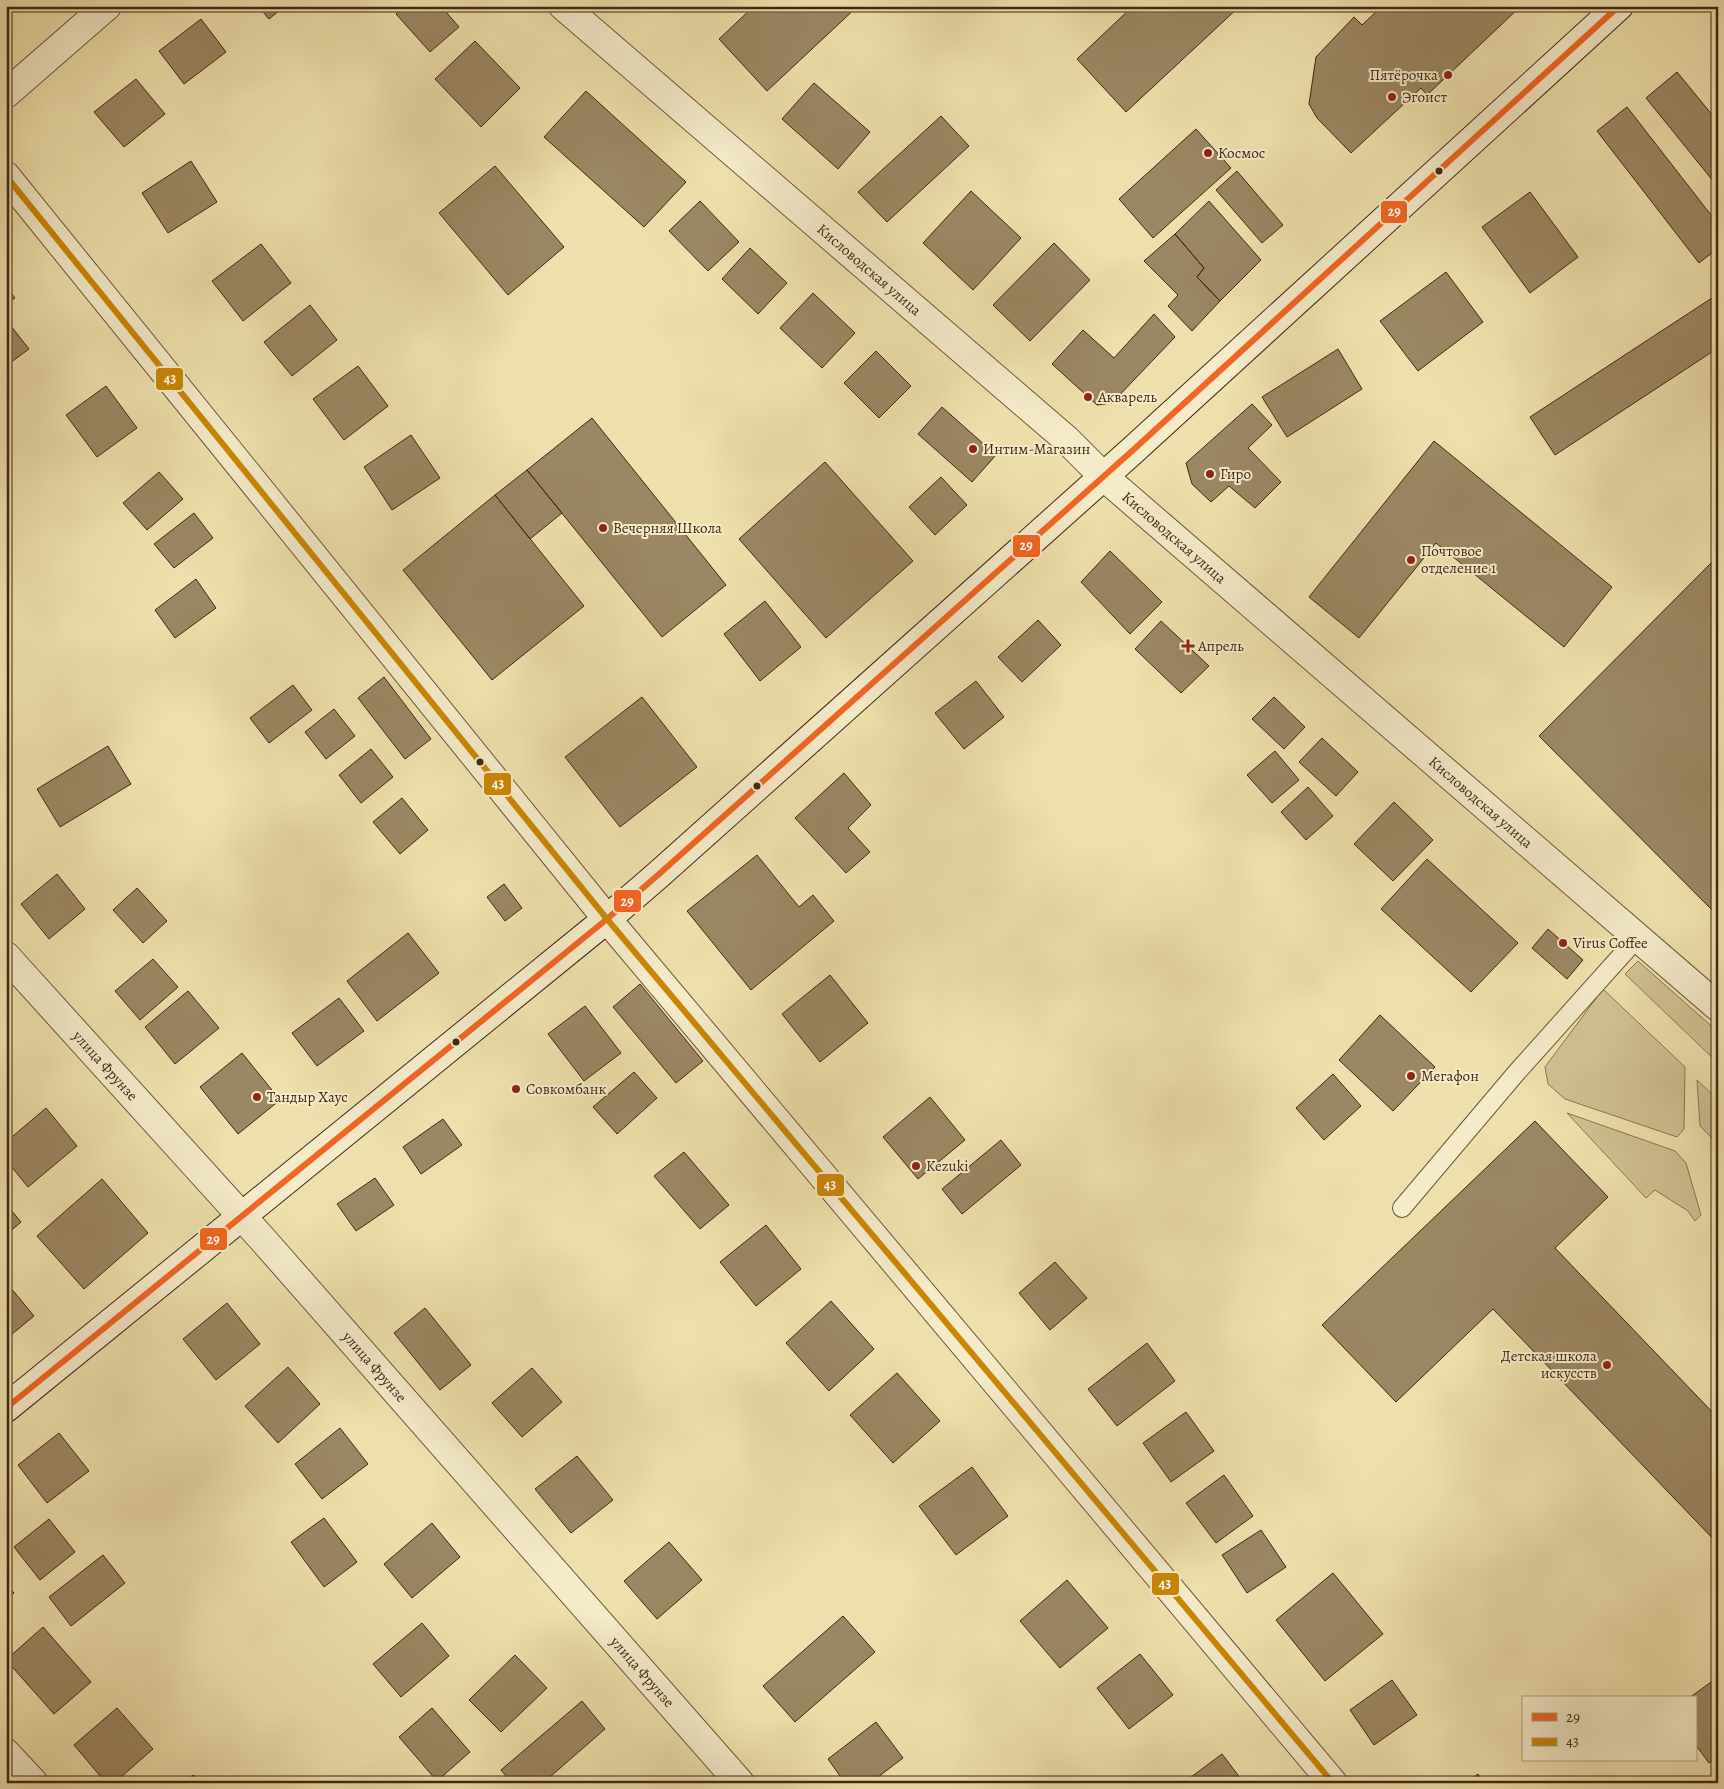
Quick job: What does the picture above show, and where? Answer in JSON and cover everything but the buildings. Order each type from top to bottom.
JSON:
[{"type":"street","points":[[6,94],[107,6]]},
{"type":"street","name":"Кисловодская улица","points":[[563,6],[1066,439],[1103,476],[1718,1007]]},
{"type":"street","points":[[6,1408],[607,919],[1103,476],[1619,6]]},
{"type":"street","points":[[6,176],[607,919],[1333,1783]]},
{"type":"street","name":"улица Фрунзе","points":[[6,956],[242,1216],[740,1783]]},
{"type":"street","points":[[6,1753],[34,1783]]},
{"type":"lane","points":[[1402,1208],[1530,1057],[1638,937]]},
{"type":"shaded area","points":[[1638,961],[1718,1032],[1718,1063],[1625,974]]},
{"type":"shaded area","points":[[1603,989],[1685,1067],[1684,1129],[1677,1137],[1565,1099],[1548,1084],[1545,1067]]},
{"type":"shaded area","points":[[1697,1080],[1715,1097],[1714,1103],[1718,1106],[1718,1144],[1700,1126]]},
{"type":"shaded area","points":[[1567,1113],[1675,1151],[1686,1163],[1701,1215],[1695,1221],[1688,1211],[1655,1190],[1646,1198]]},
{"type":"transit line","name":"29","points":[[6,1408],[607,919],[658,875],[1132,451],[1619,6]]},
{"type":"transit line","name":"43","points":[[6,176],[607,919],[1333,1783]]},
{"type":"place","name":"Пятёрочка","points":[[1448,75]]},
{"type":"place","name":"Эгоист","points":[[1392,97]]},
{"type":"place","name":"Космос","points":[[1208,153]]},
{"type":"place","name":"Акварель","points":[[1088,397]]},
{"type":"place","name":"Интим-Магазин","points":[[973,449]]},
{"type":"place","name":"Гиро","points":[[1210,474]]},
{"type":"place","name":"Вечерняя Школа","points":[[603,528]]},
{"type":"place","name":"Почтовое отделение 1","points":[[1411,560]]},
{"type":"place","name":"Апрель","points":[[1188,646]]},
{"type":"place","name":"Virus Coffee","points":[[1563,943]]},
{"type":"place","name":"Мегафон","points":[[1411,1076]]},
{"type":"place","name":"Совкомбанк","points":[[516,1089]]},
{"type":"place","name":"Тандыр Хаус","points":[[257,1097]]},
{"type":"place","name":"Kezuki","points":[[916,1166]]},
{"type":"place","name":"Детская школа искусств","points":[[1607,1365]]}]
